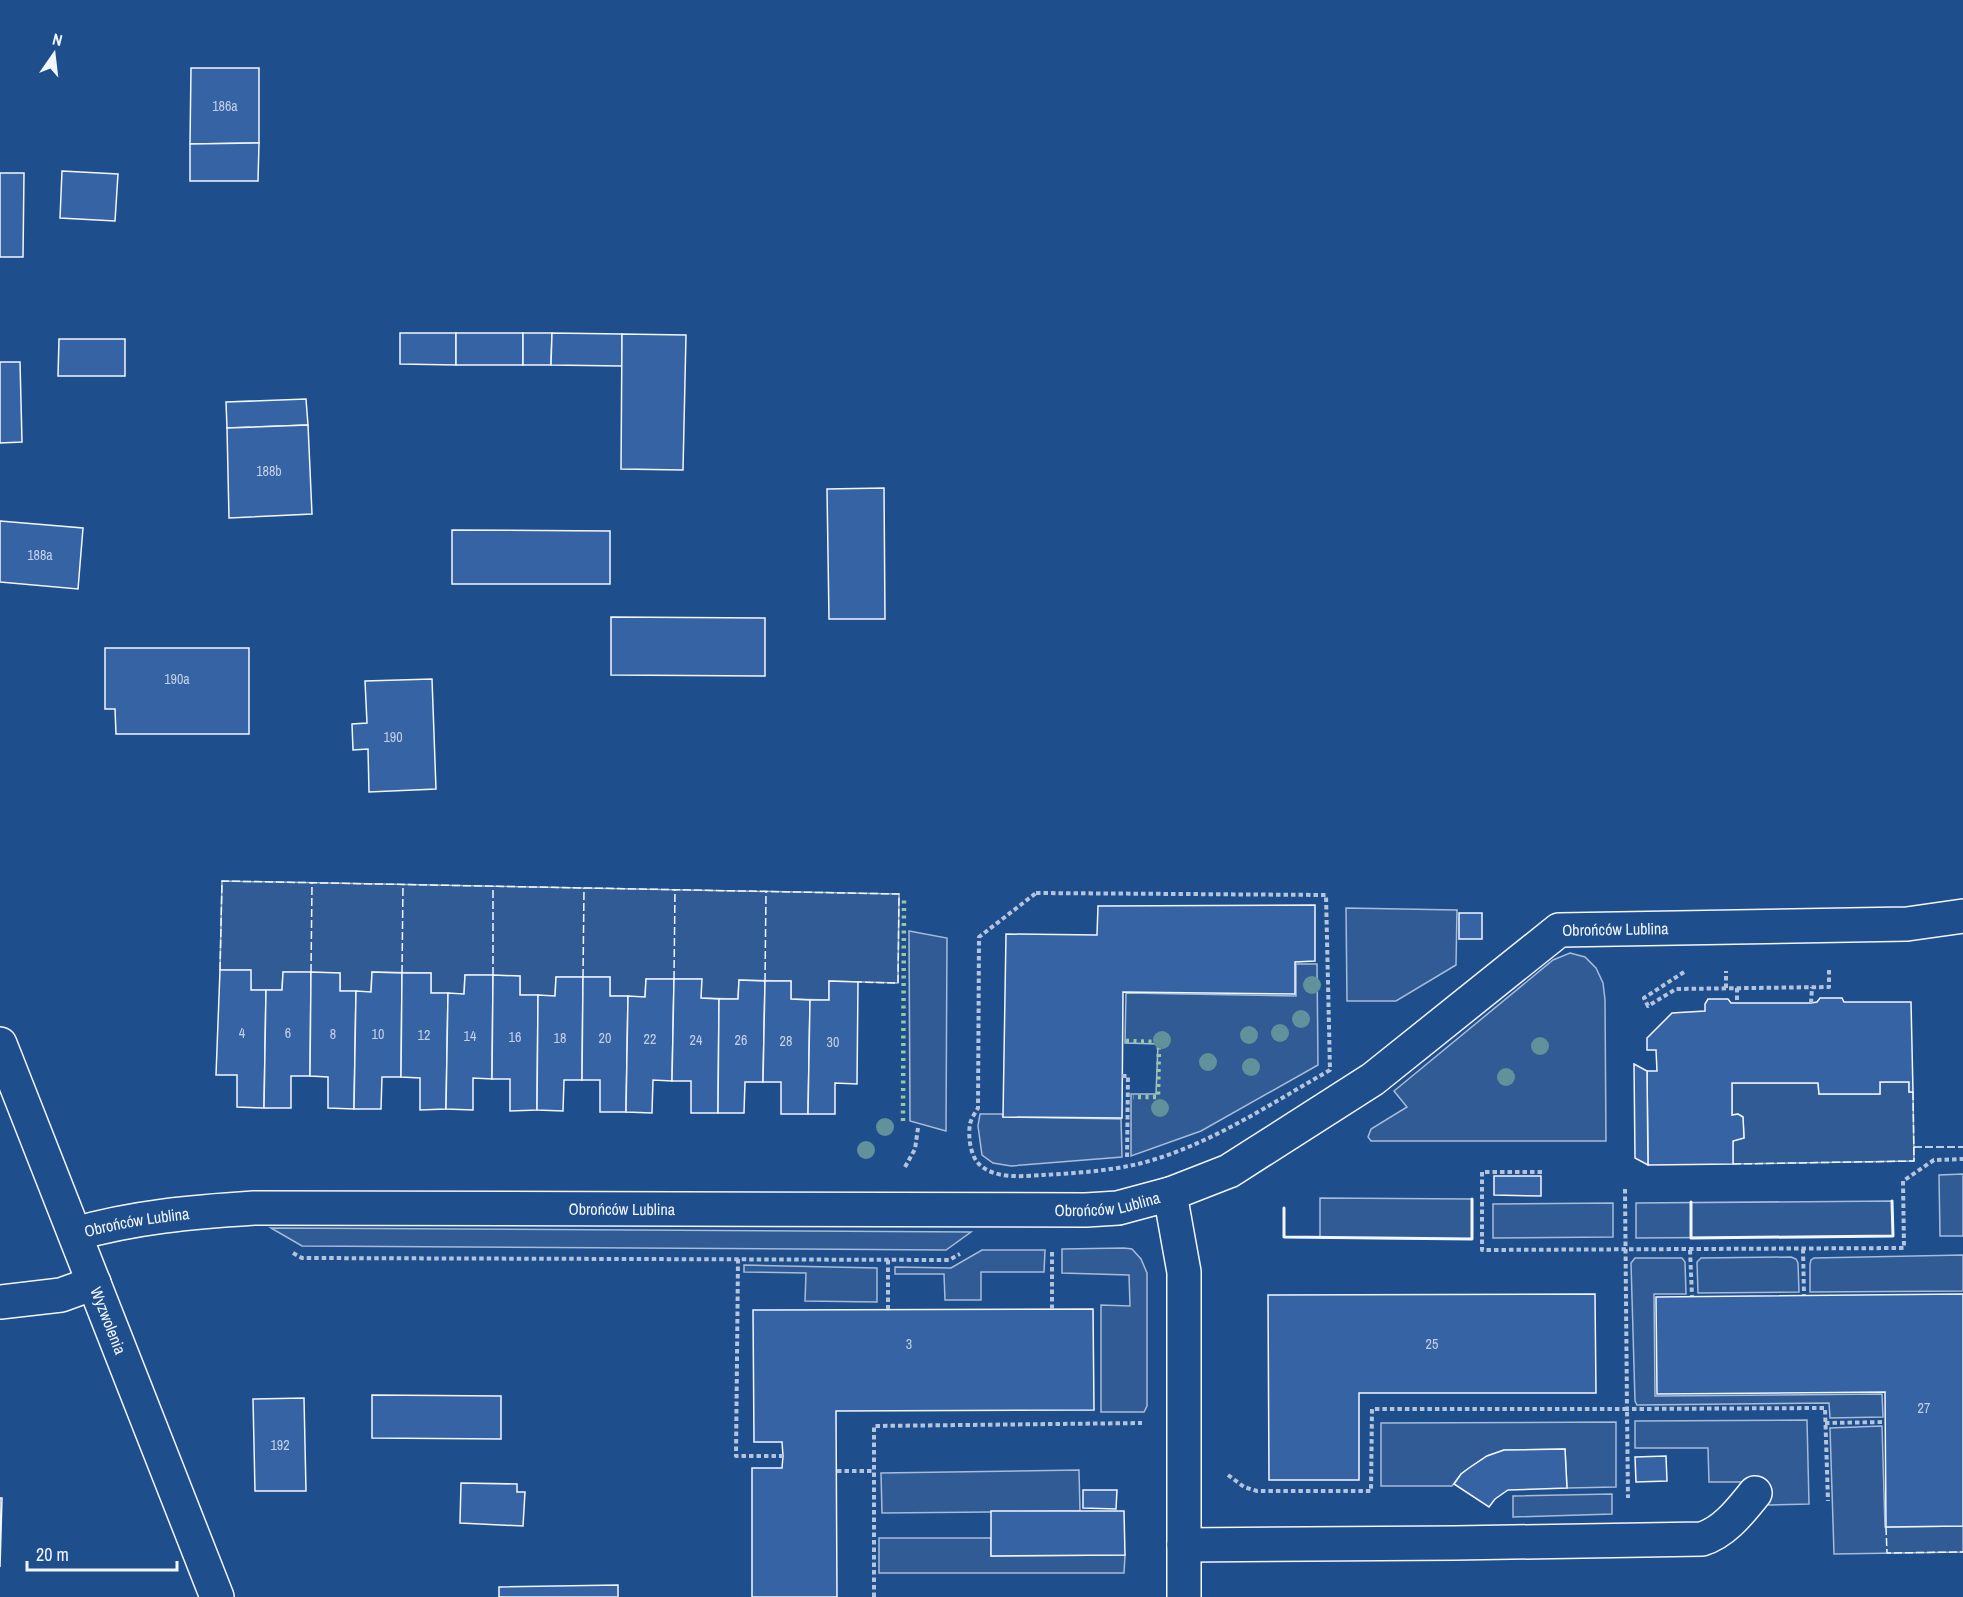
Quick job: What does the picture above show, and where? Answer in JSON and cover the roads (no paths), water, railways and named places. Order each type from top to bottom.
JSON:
[{"type":"street","name":"Obrońców Lublina","points":[[75,1234],[106,1225],[175,1213],[254,1208],[1086,1210],[1118,1208],[1170,1194],[1229,1170],[1373,1079],[1559,930],[1907,924],[1963,916]]},
{"type":"street","name":"Wyzwolenia","points":[[0,1044],[217,1597]]},
{"type":"street","name":"Obrońców Lublina","points":[[1170,1194],[1184,1272],[1184,1597]]},
{"type":"street","points":[[0,1302],[61,1294],[94,1283]]},
{"type":"street","points":[[1184,1545],[1702,1539],[1713,1536],[1755,1493]]}]
